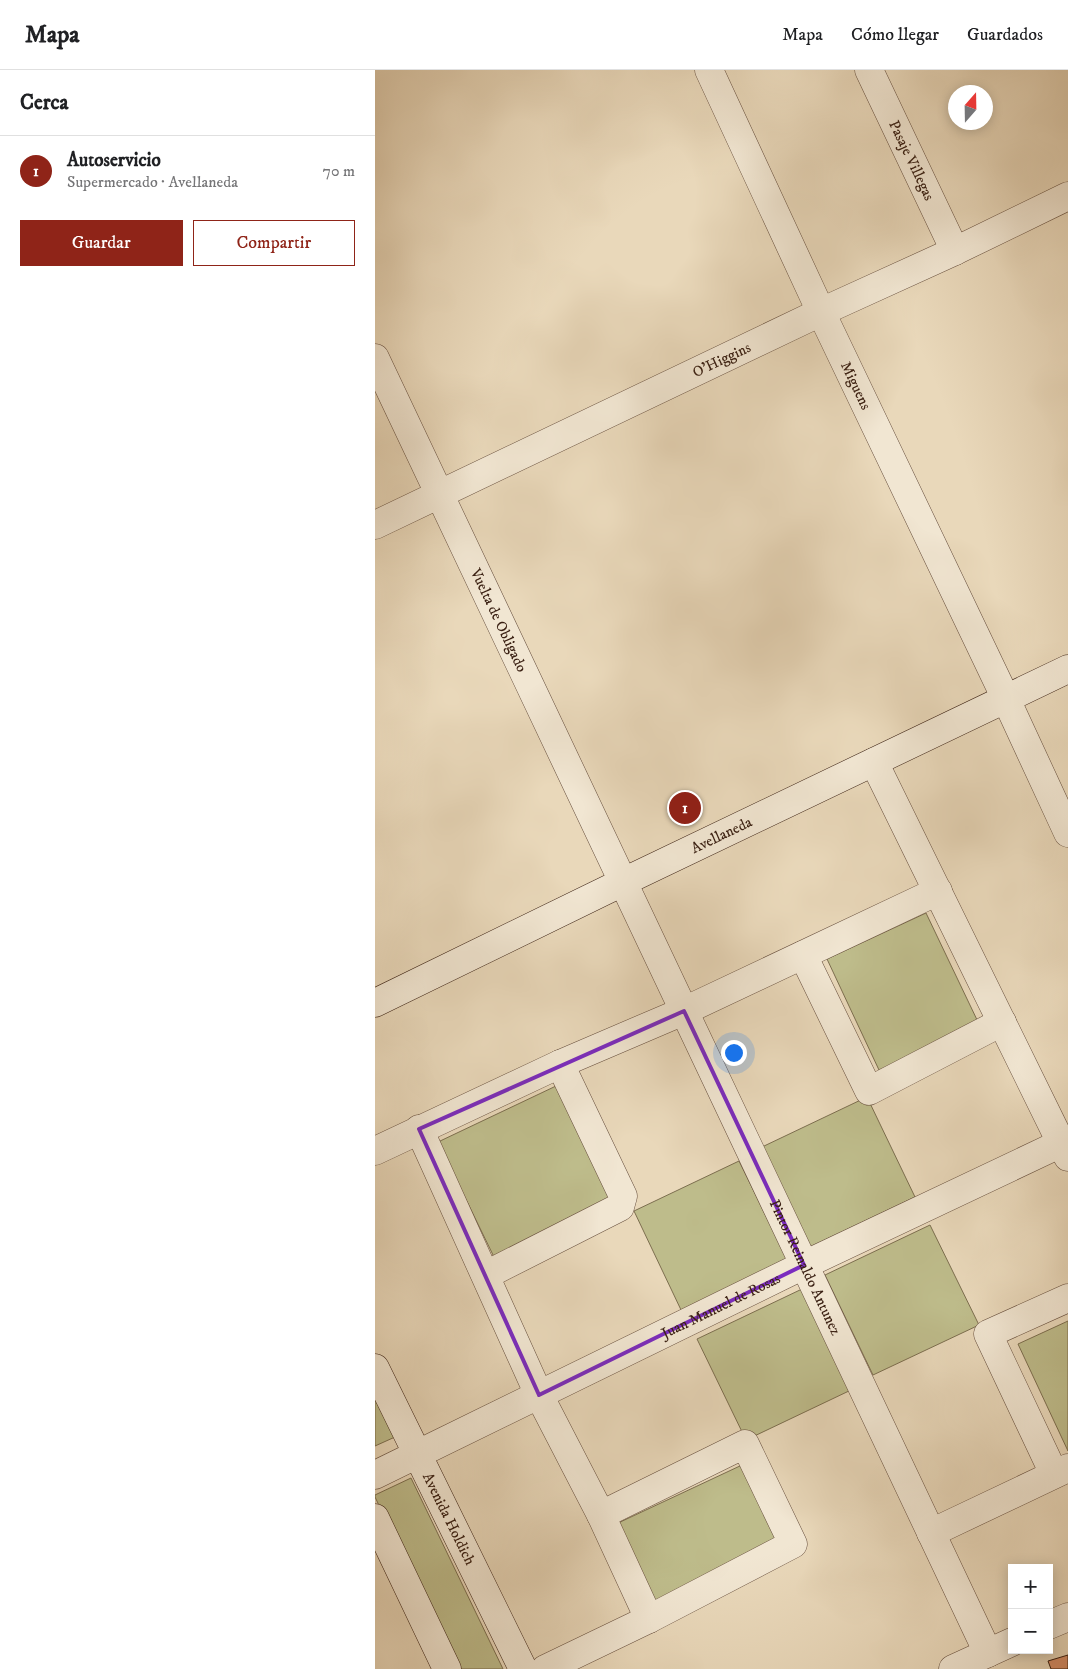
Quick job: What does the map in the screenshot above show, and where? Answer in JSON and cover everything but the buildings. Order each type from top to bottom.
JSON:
[{"type":"street","name":"Miguens","points":[[709,70],[821,312],[1068,833]]},
{"type":"street","name":"Pasaje Villegas","points":[[869,70],[955,251]]},
{"type":"street","name":"O'Higgins","points":[[375,525],[1068,196]]},
{"type":"street","name":"Vuelta de Obligado","points":[[375,358],[623,882]]},
{"type":"street","name":"Avellaneda","points":[[375,1004],[623,882],[1068,669]]},
{"type":"street","points":[[874,762],[1066,1147]]},
{"type":"street","name":"Pintor Reinaldo Antunez","points":[[623,882],[931,1533],[1000,1648]]},
{"type":"street","points":[[375,1151],[560,1064],[684,1011],[938,890]]},
{"type":"street","points":[[803,955],[869,1091],[1002,1022]]},
{"type":"street","points":[[485,1275],[620,1207],[623,1196],[560,1064]]},
{"type":"street","points":[[419,1130],[539,1395],[601,1515],[649,1619]]},
{"type":"street","name":"Juan Manuel de Rosas","points":[[375,1475],[804,1265],[1066,1147]]},
{"type":"street","points":[[931,1533],[1061,1471],[988,1334],[1068,1298]]},
{"type":"street","name":"Avenida Holdich","points":[[375,1368],[523,1669]]},
{"type":"street","points":[[545,1669],[649,1619],[793,1544],[745,1444],[601,1515]]},
{"type":"street","points":[[375,1518],[447,1669]]},
{"type":"street","points":[[1053,1623],[1068,1616]]},
{"type":"street","points":[[953,1669],[1000,1648]]},
{"type":"highlighted area","points":[[684,1011],[804,1265],[539,1395],[419,1129]]},
{"type":"shaded area","points":[[926,913],[979,1024],[879,1070],[827,959]]},
{"type":"shaded area","points":[[556,1086],[613,1203],[495,1259],[438,1142]]},
{"type":"shaded area","points":[[867,1097],[915,1197],[810,1247],[762,1147]]},
{"type":"shaded area","points":[[739,1161],[788,1261],[682,1312],[634,1211]]},
{"type":"shaded area","points":[[930,1225],[979,1325],[873,1375],[825,1275]]},
{"type":"shaded area","points":[[802,1289],[851,1390],[746,1440],[697,1339]]},
{"type":"shaded area","points":[[1068,1321],[1068,1451],[1018,1344]]},
{"type":"shaded area","points":[[375,1395],[395,1437],[375,1446]]},
{"type":"shaded area","points":[[742,1465],[779,1543],[652,1602],[616,1524]]},
{"type":"shaded area","points":[[411,1478],[503,1669],[458,1669],[375,1497],[375,1495]]},
{"type":"place","name":"Autoservicio","points":[[685,808]]}]
